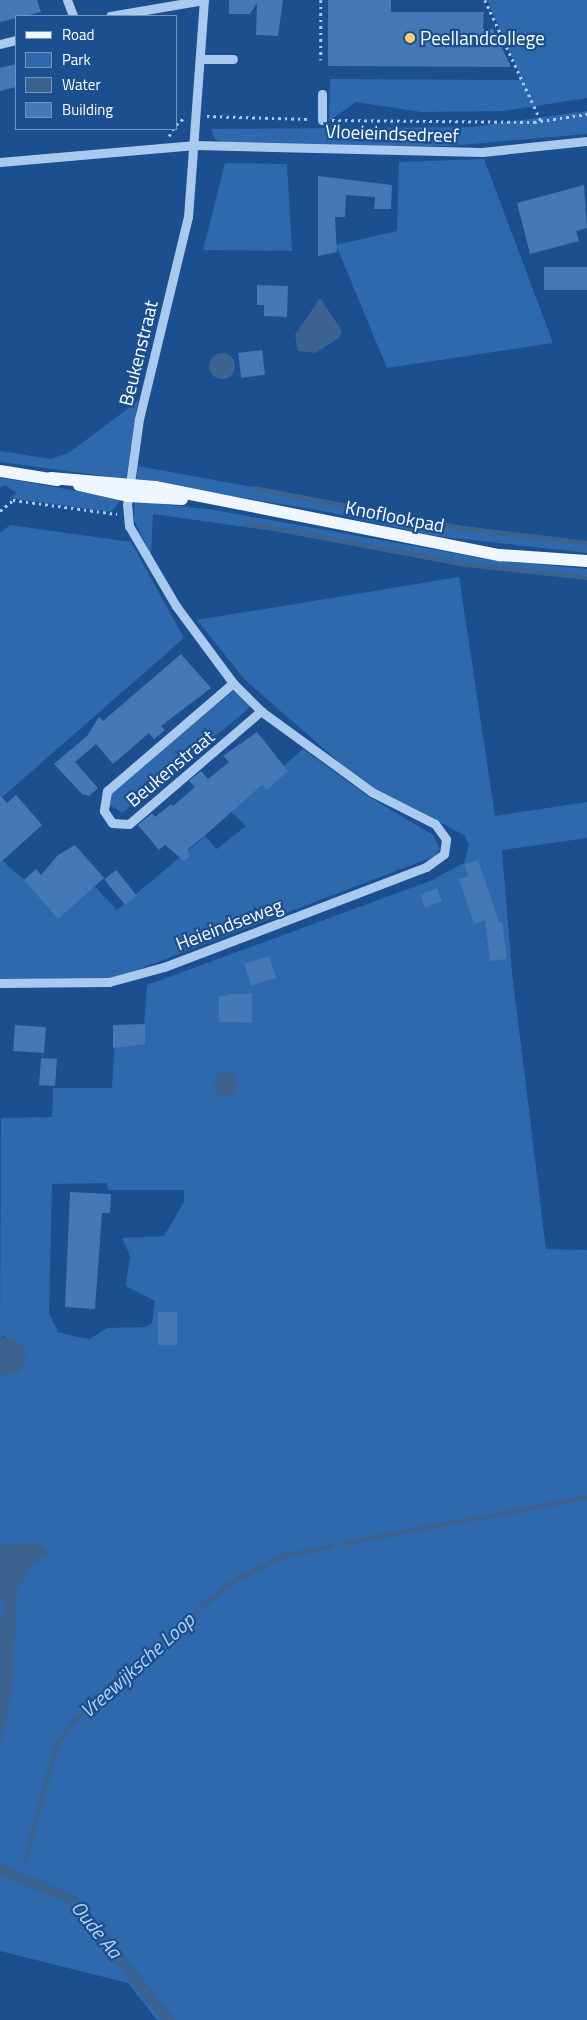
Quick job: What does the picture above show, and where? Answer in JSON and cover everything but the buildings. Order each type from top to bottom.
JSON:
[{"type":"main road","name":"Knoflookpad","points":[[0,471],[197,499],[500,555],[587,562]]},
{"type":"street","points":[[67,0],[73,15]]},
{"type":"street","points":[[116,15],[204,0]]},
{"type":"street","name":"Beukenstraat","points":[[126,515],[144,394],[188,217],[195,145],[204,0]]},
{"type":"street","points":[[0,44],[15,40]]},
{"type":"street","points":[[200,59],[233,59]]},
{"type":"street","points":[[322,94],[322,120]]},
{"type":"street","name":"Vloeieindsedreef","points":[[0,162],[195,145],[482,152],[587,141]]},
{"type":"street","points":[[126,515],[154,573],[233,683],[261,711]]},
{"type":"street","name":"Beukenstraat","points":[[233,683],[107,791],[104,811],[112,823],[129,824],[261,711]]},
{"type":"street","name":"Heieindseweg","points":[[0,983],[109,982],[164,967],[426,867],[444,854],[446,839],[435,824],[372,792],[261,711]]},
{"type":"path","points":[[321,0],[321,60]]},
{"type":"path","points":[[485,0],[541,121]]},
{"type":"path","name":"Vloeieindsedreef","points":[[197,116],[322,120],[541,121],[587,114]]},
{"type":"path","points":[[0,510],[13,500],[126,515]]},
{"type":"green space","points":[[487,0],[587,0],[587,98],[504,111],[421,112],[356,102],[329,121],[330,79],[522,80]]},
{"type":"green space","points":[[587,111],[587,134],[449,146],[228,146],[215,139],[211,129],[473,127]]},
{"type":"green space","points":[[484,159],[553,343],[387,368],[336,245],[397,231],[399,162]]},
{"type":"green space","points":[[225,163],[287,164],[292,251],[203,250]]},
{"type":"green space","points":[[138,401],[126,479],[0,462],[0,451],[51,459],[70,452]]},
{"type":"green space","points":[[138,466],[462,526],[587,541],[587,553],[436,536],[318,510],[136,481]]},
{"type":"green space","points":[[0,478],[121,499],[112,512],[10,498],[0,506],[16,493],[6,485],[0,488]]},
{"type":"green space","points":[[135,501],[215,510],[486,559],[587,569],[587,579],[466,566],[330,539],[153,514],[151,555],[134,520]]},
{"type":"green space","points":[[10,525],[131,542],[184,638],[0,799],[0,533]]},
{"type":"green space","points":[[459,577],[495,816],[587,802],[587,838],[502,850],[512,973],[546,1249],[587,1250],[587,2020],[175,2020],[76,1896],[0,1864],[0,1374],[4,1375],[5,1336],[0,1338],[1,1118],[52,1117],[53,1088],[112,1088],[115,1038],[143,1041],[147,985],[430,881],[464,863],[469,845],[464,835],[375,788],[340,763],[245,680],[197,620]],"holes":[[[106,1183],[108,1190],[184,1190],[184,1202],[164,1236],[122,1238],[130,1256],[126,1286],[155,1301],[152,1323],[145,1327],[107,1328],[90,1339],[58,1332],[49,1313],[52,1184]]]},
{"type":"green space","points":[[234,690],[251,705],[246,711],[122,813],[105,802],[107,795]]},
{"type":"green space","points":[[303,749],[366,795],[433,835],[440,849],[435,856],[108,981],[0,979],[0,859],[44,896],[89,880],[117,910],[205,836],[217,849],[246,826],[231,812]]},
{"type":"green space","points":[[0,1875],[69,1903],[162,2020],[157,2020],[128,1983],[0,1951]]},
{"type":"water","points":[[320,298],[342,331],[339,338],[315,353],[298,351],[295,335]]},
{"type":"water","points":[[222,353],[231,357],[235,366],[231,375],[222,379],[213,375],[209,366],[213,357]]},
{"type":"water","points":[[226,1072],[231,1073],[237,1079],[237,1089],[231,1095],[226,1096],[221,1095],[215,1089],[214,1084],[215,1079],[221,1073]]},
{"type":"water","points":[[0,1338],[13,1338],[25,1349],[26,1364],[16,1374],[0,1374]]},
{"type":"water","points":[[39,1543],[49,1554],[34,1564],[17,1589],[12,1690],[0,1748],[0,1621],[5,1609],[0,1591],[0,1544]]},
{"type":"water","name":"Oude Aa","points":[[0,1864],[76,1896],[175,2020],[162,2020],[69,1903],[0,1875]]},
{"type":"waterway","points":[[254,488],[461,528],[587,543]]},
{"type":"waterway","points":[[248,523],[466,564],[587,577]]},
{"type":"waterway","name":"Vreewijksche Loop","points":[[343,1543],[587,1497]]},
{"type":"waterway","name":"Vreewijksche Loop","points":[[25,1859],[55,1748],[71,1723],[229,1583],[280,1557],[331,1546]]},
{"type":"place","name":"Peellandcollege","points":[[410,38]]}]
